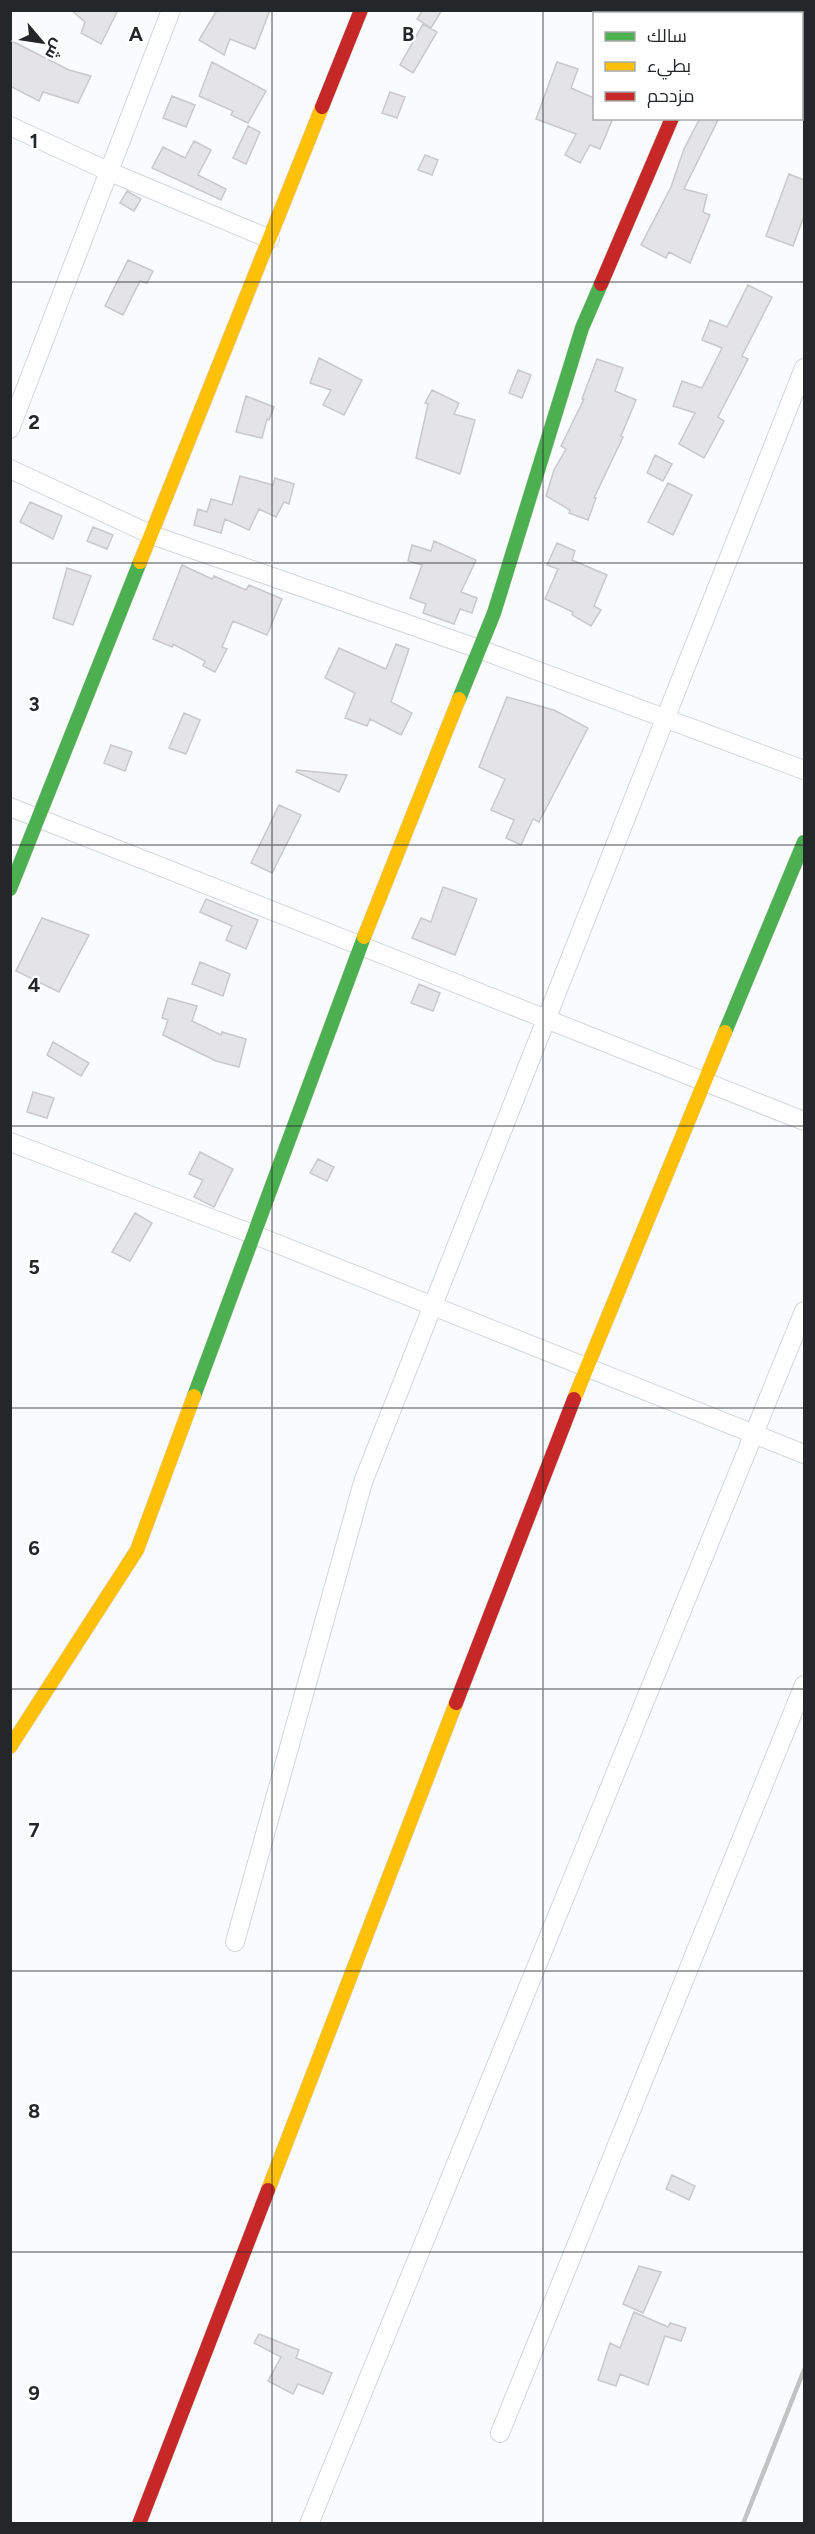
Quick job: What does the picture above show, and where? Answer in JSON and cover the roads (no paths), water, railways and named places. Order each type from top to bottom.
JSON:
[{"type":"street","points":[[10,429],[171,10]]},
{"type":"street","points":[[10,889],[361,10]]},
{"type":"street","points":[[10,1746],[138,1550],[361,944],[494,613],[582,328],[671,120]]},
{"type":"street","points":[[10,126],[110,172],[270,239]]},
{"type":"street","points":[[235,1942],[363,1482],[804,369]]},
{"type":"street","points":[[10,469],[152,535],[479,649],[804,770]]},
{"type":"street","points":[[10,807],[804,1121]]},
{"type":"street","points":[[140,2523],[586,1367],[804,842]]},
{"type":"street","points":[[10,1142],[255,1235],[804,1454]]},
{"type":"street","points":[[309,2523],[804,1311]]},
{"type":"street","points":[[500,2433],[804,1685]]},
{"type":"railway","points":[[743,2524],[804,2370]]}]
